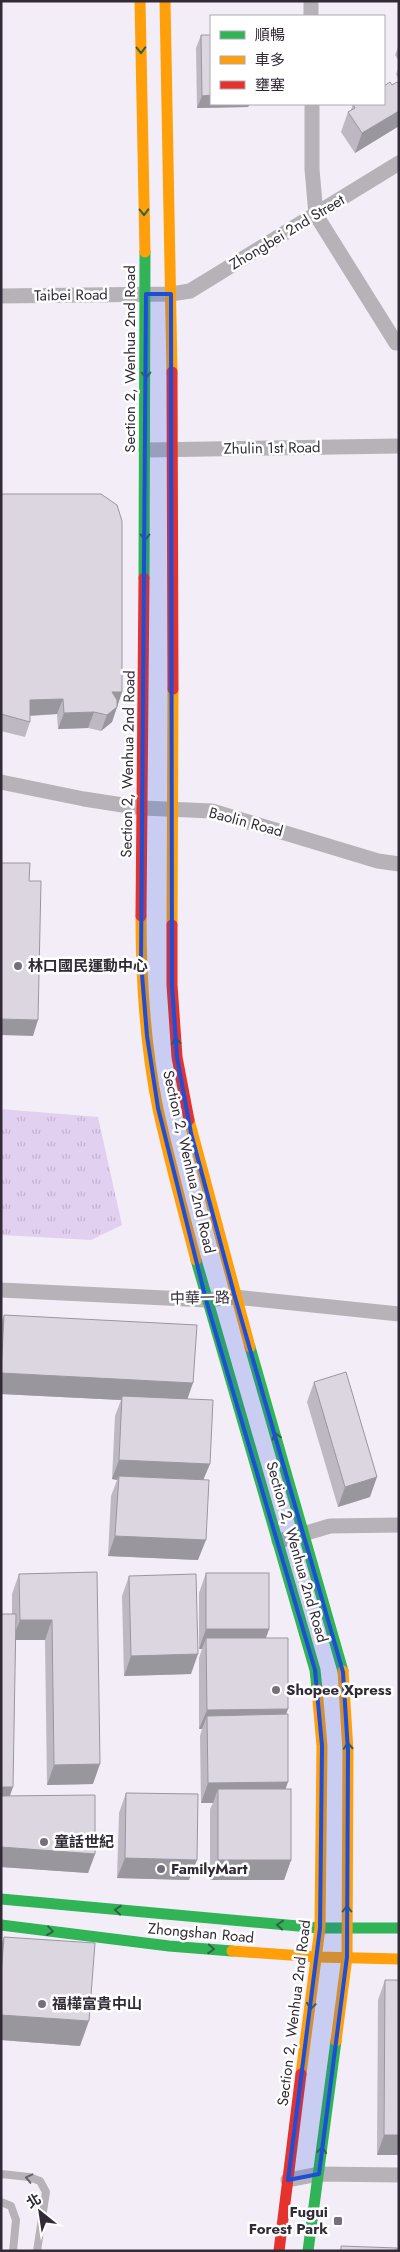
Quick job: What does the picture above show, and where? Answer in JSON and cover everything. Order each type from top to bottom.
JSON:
[{"type":"street","name":"Section 2, Wenhua 2nd Road","points":[[140,1],[146,294],[141,962],[147,1036],[158,1108],[206,1300],[279,1540],[315,1670],[322,1746],[318,1957],[279,2251]]},
{"type":"street","name":"Section 2, Wenhua 2nd Road","points":[[165,1],[174,449],[171,810],[172,986],[177,1057],[191,1133],[235,1297],[305,1533],[343,1672],[348,1751],[347,1958],[308,2251]]},
{"type":"street","points":[[311,1],[312,15]]},
{"type":"street","points":[[312,105],[312,169],[316,215],[396,343],[399,343]]},
{"type":"street","name":"Zhongbei 2nd Street","points":[[171,294],[190,291],[316,215],[399,162]]},
{"type":"street","name":"Taibei Road","points":[[1,296],[171,294]]},
{"type":"street","name":"Zhulin 1st Road","points":[[146,450],[399,446]]},
{"type":"street","name":"Baolin Road","points":[[1,782],[84,799],[142,808],[212,811],[378,861],[399,864]]},
{"type":"street","name":"中華一路","points":[[1,1290],[206,1300],[235,1297],[399,1314]]},
{"type":"street","points":[[279,1540],[330,1526],[399,1525]]},
{"type":"street","name":"Zhongshan Road","points":[[1,1899],[320,1928],[399,1928]]},
{"type":"street","name":"Zhongshan Road","points":[[1,1925],[169,1946],[318,1957],[399,1959]]},
{"type":"street","points":[[288,2180],[318,2174],[399,2175]]},
{"type":"lane","points":[[1,2174],[29,2177],[40,2181],[46,2192],[37,2251]]},
{"type":"lane","points":[[1,2202],[11,2206],[16,2220],[13,2251]]},
{"type":"highlighted area","points":[[146,294],[171,294],[172,985],[177,1057],[191,1133],[235,1297],[343,1672],[348,1751],[347,1957],[319,2174],[288,2180],[320,1928],[322,1746],[315,1670],[206,1300],[158,1108],[147,1036],[141,962]]},
{"type":"green space","points":[[1,1109],[98,1117],[122,1225],[91,1240],[1,1235]]},
{"type":"building","points":[[201,35],[210,35],[210,95],[202,96]]},
{"type":"building","points":[[390,82],[392,85],[397,82],[399,84],[399,111],[362,133],[348,112],[355,108],[354,105],[385,105],[385,85]]},
{"type":"building","points":[[1,494],[101,494],[117,505],[122,521],[122,692],[112,692],[117,700],[117,707],[107,715],[94,712],[64,713],[63,699],[30,700],[30,722],[1,714]]},
{"type":"building","name":"林口國民運動中心","points":[[1,863],[30,863],[29,881],[41,881],[38,1020],[1,1019]]},
{"type":"building","points":[[4,1315],[197,1325],[193,1383],[1,1373]]},
{"type":"building","points":[[346,1372],[377,1477],[345,1487],[314,1382]]},
{"type":"building","points":[[122,1396],[213,1400],[210,1464],[119,1460]]},
{"type":"building","points":[[119,1476],[209,1480],[206,1540],[115,1536]]},
{"type":"building","points":[[97,1572],[100,1764],[54,1765],[52,1620],[20,1620],[19,1574]]},
{"type":"building","points":[[206,1573],[269,1573],[269,1629],[206,1629]]},
{"type":"building","points":[[196,1574],[198,1654],[131,1656],[129,1576]]},
{"type":"building","points":[[1,1614],[16,1614],[13,1787],[1,1787]]},
{"type":"building","points":[[206,1638],[288,1638],[288,1709],[207,1710]]},
{"type":"building","points":[[288,1714],[288,1782],[208,1783],[207,1716]]},
{"type":"building","points":[[218,1789],[291,1789],[291,1860],[218,1860]]},
{"type":"building","points":[[126,1793],[198,1794],[197,1860],[125,1858]]},
{"type":"building","points":[[95,1795],[95,1854],[1,1847],[1,1796]]},
{"type":"building","name":"福樺富貴中山","points":[[4,1937],[95,1943],[89,2021],[1,2015],[1,1975]]},
{"type":"building","points":[[385,1980],[399,1980],[399,2135],[384,2135]]},
{"type":"building","points":[[341,2246],[397,2248],[397,2251],[341,2251]]},
{"type":"traffic: fast","points":[[144,578],[145,252]]},
{"type":"traffic: fast","points":[[196,1260],[315,1670],[317,1689]]},
{"type":"traffic: fast","points":[[250,1347],[343,1671]]},
{"type":"traffic: fast","points":[[1,1899],[320,1928],[399,1928]]},
{"type":"traffic: fast","points":[[1,1925],[169,1946],[232,1951]]},
{"type":"traffic: fast","points":[[308,2251],[336,2041]]},
{"type":"traffic: slow","points":[[140,1],[145,252]]},
{"type":"traffic: slow","points":[[165,1],[172,372]]},
{"type":"traffic: slow","points":[[172,925],[173,689]]},
{"type":"traffic: slow","points":[[141,916],[142,964],[150,1061],[158,1109],[196,1260]]},
{"type":"traffic: slow","points":[[189,1120],[250,1347]]},
{"type":"traffic: slow","points":[[336,2041],[347,1957],[348,1751],[343,1671]]},
{"type":"traffic: slow","points":[[301,2074],[320,1928],[322,1746],[317,1689]]},
{"type":"traffic: slow","points":[[232,1951],[318,1957],[399,1959]]},
{"type":"traffic: jam","points":[[172,372],[173,689]]},
{"type":"traffic: jam","points":[[141,916],[144,578]]},
{"type":"traffic: jam","points":[[172,925],[172,985],[177,1057],[189,1120]]},
{"type":"traffic: jam","points":[[279,2251],[301,2074]]},
{"type":"place","name":"林口國民運動中心","points":[[18,966]]},
{"type":"place","name":"Shopee Xpress","points":[[276,1690]]},
{"type":"place","name":"童話世紀","points":[[44,1842]]},
{"type":"place","name":"FamilyMart","points":[[161,1869]]},
{"type":"place","name":"福樺富貴中山","points":[[42,2004]]},
{"type":"place","name":"Fugui Forest Park","points":[[338,2221]]}]
